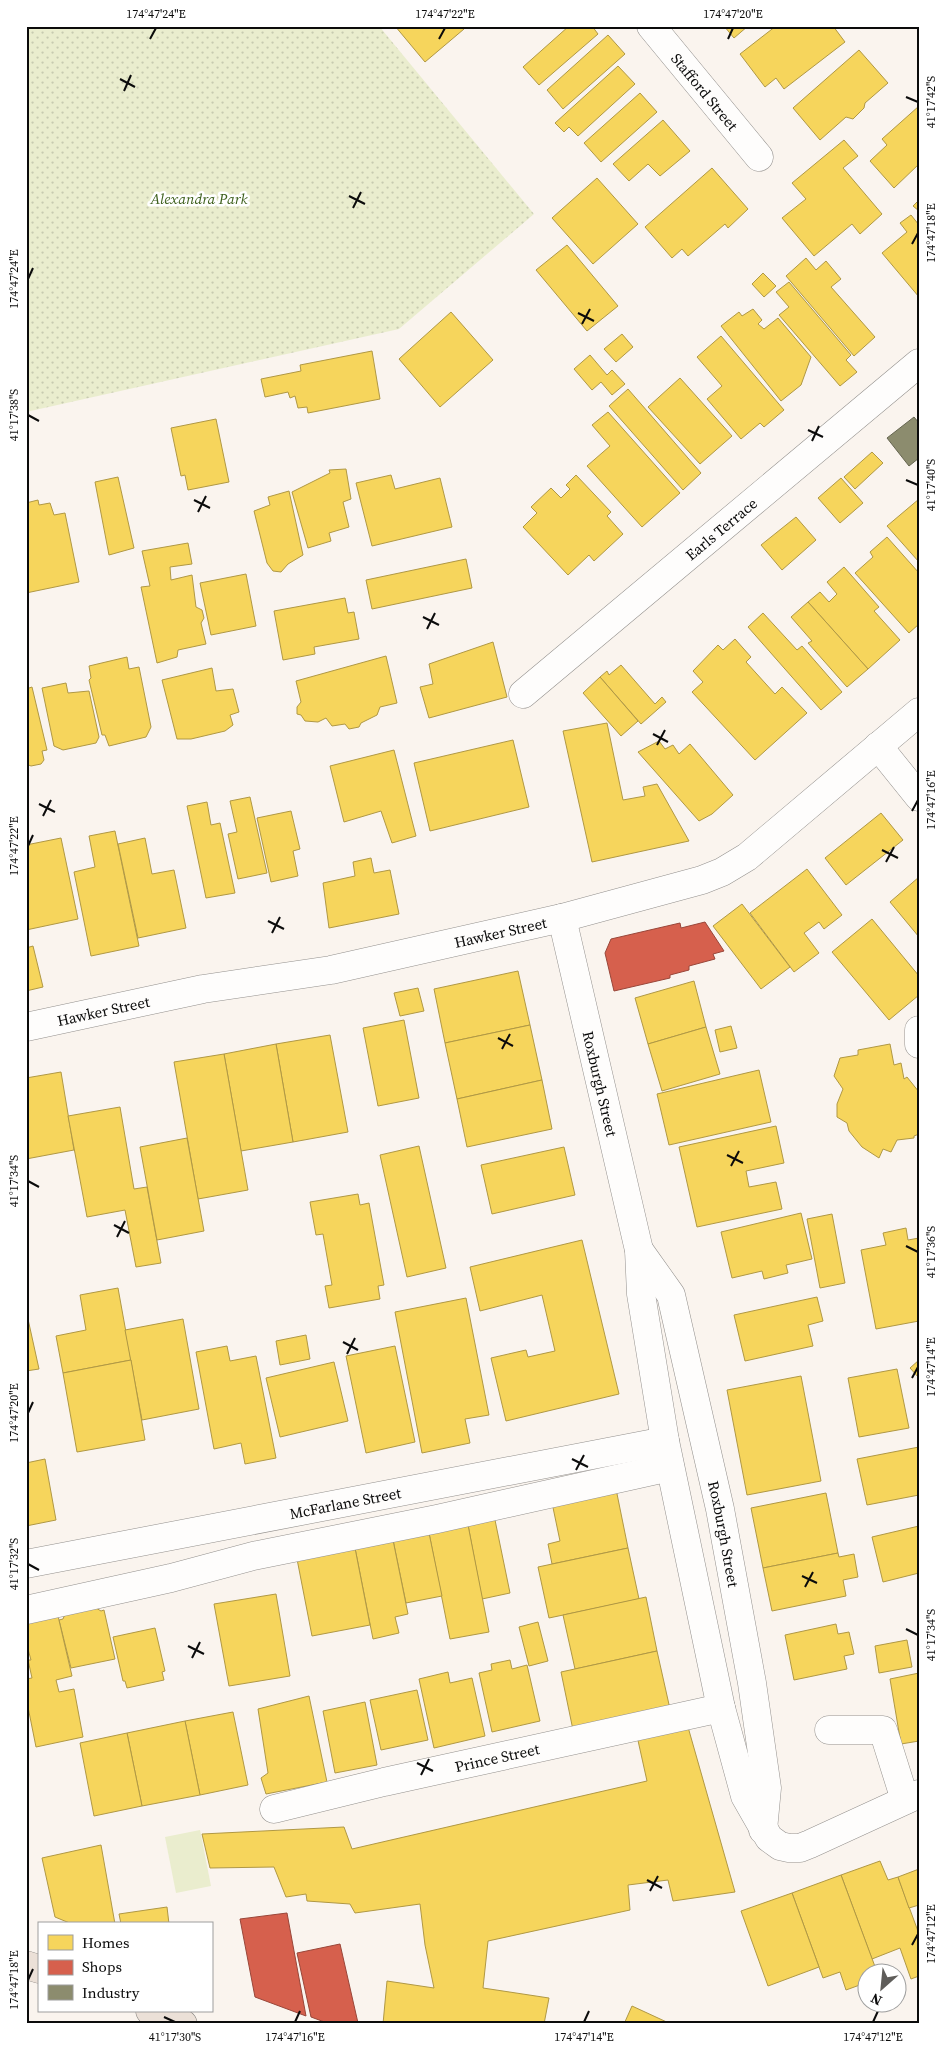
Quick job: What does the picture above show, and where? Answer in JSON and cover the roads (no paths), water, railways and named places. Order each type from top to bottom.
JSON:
[{"type":"main road","points":[[26,1965],[38,1969]]},
{"type":"main road","points":[[153,2012],[183,2024]]},
{"type":"street","name":"Stafford Street","points":[[650,26],[759,157]]},
{"type":"street","name":"Earls Terrace","points":[[523,694],[919,363]]},
{"type":"street","name":"Hawker Street","points":[[26,1026],[202,989],[331,970],[562,918],[702,880],[722,872],[747,857],[919,712]]},
{"type":"street","points":[[878,746],[919,796]]},
{"type":"street","name":"Roxburgh Street","points":[[562,918],[639,1250],[641,1294],[668,1454],[721,1708],[745,1796],[769,1838],[780,1846],[789,1848],[800,1848],[912,1797]]},
{"type":"street","points":[[919,1030],[919,1044]]},
{"type":"street","name":"Roxburgh Street","points":[[639,1250],[671,1295],[720,1509],[752,1683],[767,1788],[763,1830]]},
{"type":"street","points":[[26,1610],[171,1578],[253,1556],[437,1519],[668,1454]]},
{"type":"street","name":"McFarlane Street","points":[[26,1564],[668,1454]]},
{"type":"street","name":"Prince Street","points":[[274,1809],[384,1782],[721,1708]]},
{"type":"street","points":[[829,1730],[883,1730],[912,1797]]},
{"type":"park label","name":"Alexandra Park","points":[[199,198]]}]
